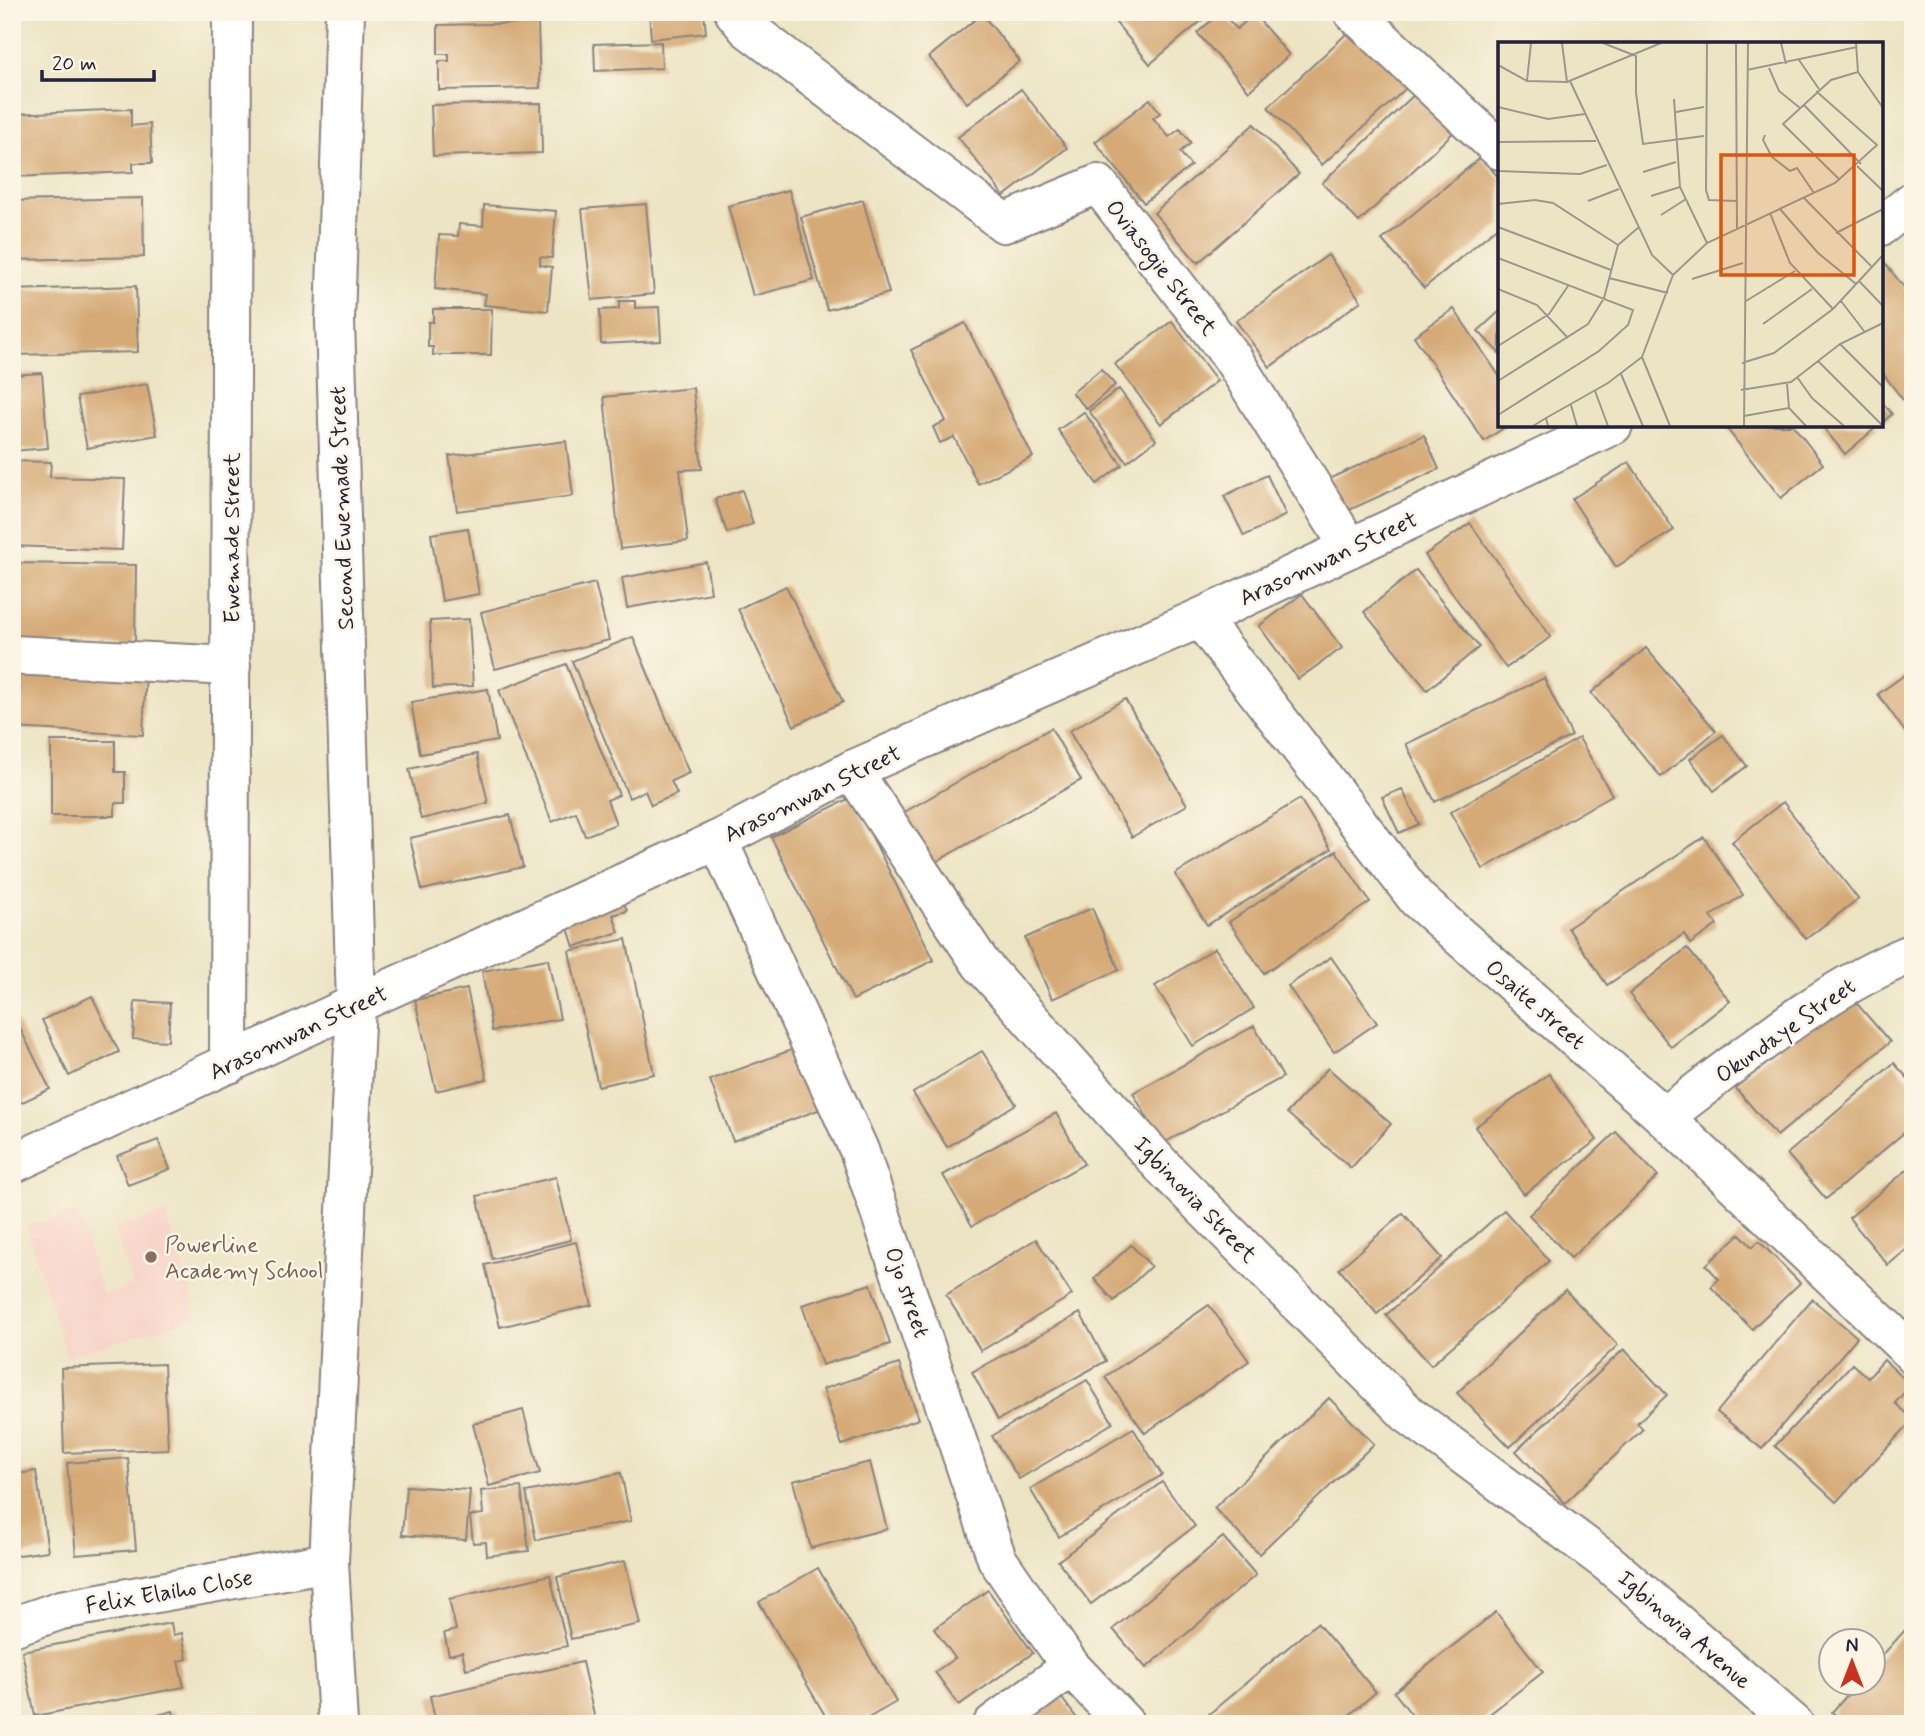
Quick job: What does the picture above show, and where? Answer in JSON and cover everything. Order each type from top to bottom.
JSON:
[{"type":"street","name":"Ewemade Street","points":[[229,1065],[232,12]]},
{"type":"street","name":"Second Ewemade Street","points":[[338,1724],[328,1562],[356,1004],[335,321],[345,12]]},
{"type":"street","name":"Oviasogie Street","points":[[734,12],[747,28],[1004,223],[1098,184],[1233,359],[1350,548]]},
{"type":"street","points":[[1353,12],[1498,147]]},
{"type":"street","points":[[1883,224],[1913,201]]},
{"type":"street","name":"Arasomwan Street","points":[[12,1164],[718,840],[852,770],[1200,618],[1609,427]]},
{"type":"street","name":"Osaite street","points":[[1200,618],[1417,900],[1664,1117],[1913,1354]]},
{"type":"street","points":[[12,655],[231,666]]},
{"type":"street","name":"Igbinovia Street","points":[[852,770],[981,964],[1161,1166],[1408,1414],[1607,1562]]},
{"type":"street","name":"Ojo street","points":[[718,840],[859,1150],[997,1559],[1071,1667],[1125,1724]]},
{"type":"street","name":"Okundaye Street","points":[[1664,1117],[1818,1002],[1874,968],[1913,953]]},
{"type":"street","name":"Felix Elaiho Close","points":[[12,1627],[61,1611],[328,1562]]},
{"type":"street","name":"Igbinovia Avenue","points":[[1607,1562],[1794,1724]]},
{"type":"street","points":[[993,1724],[1071,1667]]},
{"type":"shaded area","name":"Powerline Academy School","points":[[77,1211],[103,1295],[132,1286],[114,1229],[166,1213],[198,1317],[67,1357],[26,1227]]},
{"type":"building","points":[[649,12],[704,12],[706,33],[651,39]]},
{"type":"building","points":[[1107,12],[1212,12],[1150,64]]},
{"type":"building","points":[[1221,12],[1237,29],[1254,14],[1289,55],[1249,91],[1197,33]]},
{"type":"building","points":[[982,14],[1020,61],[967,103],[929,57]]},
{"type":"building","points":[[538,23],[540,88],[439,90],[439,61],[449,61],[449,54],[438,54],[438,25]]},
{"type":"building","points":[[1358,23],[1413,82],[1322,165],[1268,107]]},
{"type":"building","points":[[661,42],[662,68],[595,71],[594,44]]},
{"type":"building","points":[[1421,88],[1459,127],[1359,222],[1322,183]]},
{"type":"building","points":[[1021,89],[1067,148],[1004,196],[958,137]]},
{"type":"building","points":[[1150,99],[1160,113],[1153,118],[1169,137],[1180,129],[1191,143],[1180,152],[1191,166],[1144,203],[1095,142]]},
{"type":"building","points":[[541,103],[542,153],[433,156],[431,105]]},
{"type":"building","points":[[131,109],[131,126],[150,124],[152,163],[133,163],[133,172],[12,177],[12,114]]},
{"type":"building","points":[[1254,124],[1299,174],[1198,263],[1154,213]]},
{"type":"building","points":[[1481,157],[1498,177],[1498,227],[1424,288],[1382,240]]},
{"type":"building","points":[[789,190],[814,280],[753,296],[728,206]]},
{"type":"building","points":[[143,198],[144,257],[12,260],[12,201]]},
{"type":"building","points":[[863,200],[889,293],[827,310],[801,217]]},
{"type":"building","points":[[646,204],[654,294],[592,300],[582,209]]},
{"type":"building","points":[[484,205],[556,211],[552,258],[540,257],[540,265],[552,267],[548,311],[484,305],[486,294],[435,289],[439,235],[458,236],[459,224],[483,226]]},
{"type":"building","points":[[1328,255],[1361,301],[1270,367],[1236,321]]},
{"type":"building","points":[[1883,261],[1913,299],[1913,413],[1883,374]]},
{"type":"building","points":[[136,286],[138,352],[12,355],[12,290]]},
{"type":"building","points":[[619,301],[635,301],[635,308],[659,307],[661,341],[601,344],[600,310],[619,309]]},
{"type":"building","points":[[433,309],[492,309],[491,355],[433,355],[433,347],[428,347],[428,322],[433,322]]},
{"type":"building","points":[[1454,309],[1498,374],[1498,427],[1505,427],[1484,441],[1414,336]]},
{"type":"building","points":[[1498,313],[1498,352],[1478,331]]},
{"type":"building","points":[[1172,321],[1217,381],[1161,424],[1115,364]]},
{"type":"building","points":[[965,323],[1033,457],[978,484],[954,437],[940,443],[933,427],[946,421],[911,350]]},
{"type":"building","points":[[1101,369],[1115,385],[1087,409],[1072,393]]},
{"type":"building","points":[[42,373],[48,448],[12,451],[12,375]]},
{"type":"building","points":[[147,384],[157,435],[87,448],[77,397]]},
{"type":"building","points":[[693,388],[702,469],[680,470],[688,541],[620,549],[604,397]]},
{"type":"building","points":[[1119,389],[1156,440],[1127,462],[1089,411]]},
{"type":"building","points":[[1883,403],[1892,414],[1883,422]]},
{"type":"building","points":[[1084,412],[1122,465],[1097,484],[1058,430]]},
{"type":"building","points":[[1726,427],[1795,427],[1823,464],[1781,498]]},
{"type":"building","points":[[1823,427],[1877,427],[1845,454]]},
{"type":"building","points":[[1424,435],[1439,469],[1334,517],[1318,484]]},
{"type":"building","points":[[566,441],[573,496],[457,511],[449,456]]},
{"type":"building","points":[[12,461],[51,462],[50,477],[125,479],[122,550],[12,546]]},
{"type":"building","points":[[1629,462],[1674,530],[1616,567],[1572,499]]},
{"type":"building","points":[[1267,475],[1286,515],[1244,536],[1224,496]]},
{"type":"building","points":[[742,490],[753,524],[727,533],[715,499]]},
{"type":"building","points":[[1470,523],[1551,637],[1506,668],[1425,555]]},
{"type":"building","points":[[468,528],[479,594],[442,601],[431,534]]},
{"type":"building","points":[[706,562],[711,593],[627,608],[622,578]]},
{"type":"building","points":[[12,563],[136,565],[135,645],[12,643]]},
{"type":"building","points":[[1416,570],[1479,647],[1427,690],[1364,612]]},
{"type":"building","points":[[595,583],[609,640],[495,669],[481,612]]},
{"type":"building","points":[[786,586],[843,702],[794,726],[738,609]]},
{"type":"building","points":[[1302,594],[1342,648],[1298,679],[1259,626]]},
{"type":"building","points":[[469,619],[473,686],[433,688],[430,621]]},
{"type":"building","points":[[633,637],[689,773],[671,781],[677,794],[651,805],[645,791],[629,798],[572,661]]},
{"type":"building","points":[[1646,648],[1716,731],[1661,777],[1591,693]]},
{"type":"building","points":[[566,664],[619,795],[607,800],[616,824],[585,836],[576,812],[552,822],[499,690]]},
{"type":"building","points":[[12,665],[146,670],[143,735],[12,728]]},
{"type":"building","points":[[1913,669],[1913,743],[1878,694]]},
{"type":"building","points":[[1544,678],[1572,736],[1435,802],[1406,744]]},
{"type":"building","points":[[488,689],[497,741],[420,754],[411,702]]},
{"type":"building","points":[[1125,699],[1187,805],[1132,837],[1069,731]]},
{"type":"building","points":[[1051,728],[1081,780],[932,864],[903,813]]},
{"type":"building","points":[[1723,735],[1747,766],[1714,791],[1690,759]]},
{"type":"building","points":[[1579,738],[1612,795],[1483,869],[1450,812]]},
{"type":"building","points":[[51,741],[115,741],[115,772],[125,772],[125,803],[115,803],[115,816],[51,816]]},
{"type":"building","points":[[477,754],[488,803],[421,819],[409,769]]},
{"type":"building","points":[[1402,789],[1419,824],[1399,833],[1382,797]]},
{"type":"building","points":[[852,797],[934,960],[853,1000],[771,837]]},
{"type":"building","points":[[1300,799],[1331,849],[1207,925],[1175,874]]},
{"type":"building","points":[[1783,802],[1858,899],[1806,939],[1732,842]]},
{"type":"building","points":[[510,815],[523,867],[422,890],[410,838]]},
{"type":"building","points":[[1704,837],[1743,895],[1711,916],[1717,925],[1690,944],[1684,934],[1607,985],[1568,928]]},
{"type":"building","points":[[1336,851],[1370,902],[1264,973],[1229,922]]},
{"type":"building","points":[[622,896],[627,911],[613,915],[619,932],[574,947],[564,915]]},
{"type":"building","points":[[1092,908],[1119,970],[1052,999],[1025,938]]},
{"type":"building","points":[[626,939],[654,1074],[598,1086],[569,951]]},
{"type":"building","points":[[1215,948],[1254,1008],[1193,1046],[1155,986]]},
{"type":"building","points":[[1687,948],[1730,1001],[1671,1047],[1629,994]]},
{"type":"building","points":[[1331,957],[1377,1023],[1334,1052],[1288,986]]},
{"type":"building","points":[[548,959],[560,1019],[492,1031],[482,971]]},
{"type":"building","points":[[467,989],[487,1079],[436,1091],[415,1000]]},
{"type":"building","points":[[1846,991],[1890,1042],[1777,1136],[1733,1085]]},
{"type":"building","points":[[92,996],[119,1052],[69,1076],[42,1020]]},
{"type":"building","points":[[135,1001],[170,1003],[168,1041],[133,1039]]},
{"type":"building","points":[[14,1016],[50,1089],[12,1107],[12,1018]]},
{"type":"building","points":[[1254,1026],[1283,1077],[1162,1144],[1133,1093]]},
{"type":"building","points":[[802,1046],[824,1108],[733,1141],[710,1080]]},
{"type":"building","points":[[982,1051],[1016,1104],[947,1147],[913,1093]]},
{"type":"building","points":[[1894,1063],[1913,1084],[1913,1125],[1826,1199],[1787,1154]]},
{"type":"building","points":[[1328,1068],[1391,1124],[1351,1168],[1287,1113]]},
{"type":"building","points":[[1549,1074],[1597,1140],[1524,1194],[1475,1127]]},
{"type":"building","points":[[1056,1113],[1084,1164],[972,1226],[943,1175]]},
{"type":"building","points":[[1616,1132],[1658,1176],[1571,1258],[1529,1215]]},
{"type":"building","points":[[158,1140],[170,1169],[128,1185],[117,1156]]},
{"type":"building","points":[[1913,1165],[1913,1244],[1888,1265],[1849,1218]]},
{"type":"building","points":[[556,1177],[571,1240],[492,1259],[477,1196]]},
{"type":"building","points":[[1504,1210],[1549,1261],[1431,1365],[1386,1315]]},
{"type":"building","points":[[1403,1213],[1442,1258],[1377,1314],[1339,1269]]},
{"type":"building","points":[[1740,1234],[1752,1247],[1759,1241],[1800,1283],[1752,1329],[1711,1287],[1719,1279],[1706,1265]]},
{"type":"building","points":[[1036,1239],[1072,1295],[981,1351],[946,1295]]},
{"type":"building","points":[[576,1242],[592,1305],[500,1327],[485,1265]]},
{"type":"building","points":[[1131,1245],[1151,1266],[1114,1301],[1094,1279]]},
{"type":"building","points":[[871,1284],[890,1344],[822,1365],[802,1305]]},
{"type":"building","points":[[1565,1290],[1618,1345],[1510,1447],[1457,1393]]},
{"type":"building","points":[[1812,1299],[1857,1337],[1762,1449],[1717,1412]]},
{"type":"building","points":[[1209,1305],[1249,1361],[1145,1433],[1105,1377]]},
{"type":"building","points":[[1080,1313],[1106,1361],[998,1420],[972,1372]]},
{"type":"building","points":[[1624,1349],[1667,1395],[1637,1423],[1643,1429],[1565,1503],[1516,1451]]},
{"type":"building","points":[[1884,1360],[1911,1385],[1895,1403],[1913,1420],[1836,1502],[1775,1446],[1852,1364],[1868,1378]]},
{"type":"building","points":[[164,1364],[168,1449],[64,1453],[61,1368]]},
{"type":"building","points":[[899,1364],[919,1419],[842,1445],[823,1389]]},
{"type":"building","points":[[1087,1380],[1113,1423],[1019,1479],[992,1436]]},
{"type":"building","points":[[1329,1398],[1374,1444],[1259,1554],[1214,1508]]},
{"type":"building","points":[[523,1410],[540,1473],[489,1486],[473,1424]]},
{"type":"building","points":[[1133,1428],[1162,1475],[1059,1537],[1030,1489]]},
{"type":"building","points":[[128,1458],[136,1550],[76,1555],[67,1463]]},
{"type":"building","points":[[870,1462],[887,1529],[811,1548],[793,1481]]},
{"type":"building","points":[[36,1471],[48,1551],[12,1556],[12,1475]]},
{"type":"building","points":[[621,1473],[631,1521],[536,1540],[526,1492]]},
{"type":"building","points":[[1162,1482],[1195,1526],[1091,1604],[1058,1561]]},
{"type":"building","points":[[406,1486],[470,1490],[466,1540],[402,1535]]},
{"type":"building","points":[[521,1487],[529,1551],[487,1556],[486,1542],[473,1543],[470,1516],[483,1514],[481,1491]]},
{"type":"building","points":[[1223,1537],[1256,1575],[1146,1668],[1113,1629]]},
{"type":"building","points":[[625,1561],[640,1624],[571,1639],[557,1577]]},
{"type":"building","points":[[818,1568],[896,1702],[858,1724],[830,1724],[759,1602]]},
{"type":"building","points":[[550,1575],[567,1646],[466,1669],[462,1652],[449,1655],[444,1633],[456,1630],[449,1599]]},
{"type":"building","points":[[988,1590],[1033,1653],[959,1705],[935,1672],[955,1658],[934,1629]]},
{"type":"building","points":[[1496,1612],[1543,1672],[1477,1724],[1419,1724],[1394,1692]]},
{"type":"building","points":[[1913,1621],[1913,1713],[1903,1724],[1845,1724],[1832,1712],[1844,1698],[1886,1698],[1886,1651]]},
{"type":"building","points":[[171,1623],[173,1635],[182,1633],[187,1659],[178,1661],[184,1687],[35,1716],[22,1651]]},
{"type":"building","points":[[1317,1623],[1376,1692],[1339,1724],[1218,1724],[1209,1714]]},
{"type":"building","points":[[582,1662],[596,1724],[436,1724],[430,1696]]},
{"type":"building","points":[[1061,1697],[1081,1724],[1025,1724]]},
{"type":"building","points":[[173,1711],[176,1724],[127,1724],[127,1723]]},
{"type":"place","name":"Powerline Academy School","points":[[151,1257]]}]
